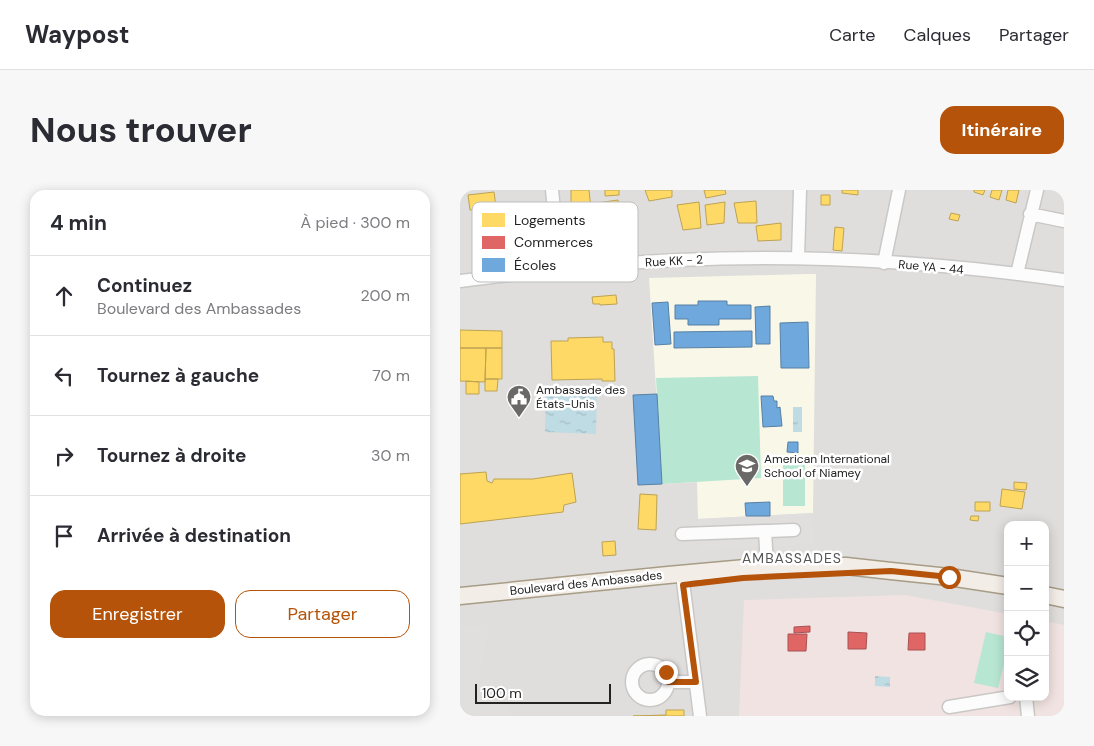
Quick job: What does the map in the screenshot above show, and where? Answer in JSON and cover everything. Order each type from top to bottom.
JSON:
[{"type":"main road","name":"Boulevard des Ambassades","points":[[460,606],[683,579],[767,566],[846,566],[949,577],[1004,585]]},
{"type":"main road","name":"Boulevard des Ambassades","points":[[460,596],[683,579],[891,571]]},
{"type":"main road","points":[[1049,596],[1064,599]]},
{"type":"street","points":[[798,258],[800,190]]},
{"type":"street","points":[[884,263],[900,190]]},
{"type":"street","points":[[1017,274],[1036,190]]},
{"type":"street","points":[[1030,214],[1064,221]]},
{"type":"street","name":"Rue KK - 2","points":[[638,263],[678,260],[798,258]]},
{"type":"street","name":"Rue YA - 44","points":[[798,258],[884,263],[1017,274],[1064,280]]},
{"type":"street","points":[[682,534],[794,530]]},
{"type":"street","points":[[765,531],[767,566]]},
{"type":"street","points":[[683,579],[700,716]]},
{"type":"street","points":[[668,682],[696,682]]},
{"type":"street","points":[[949,707],[1004,698]]},
{"type":"street","points":[[1026,701],[1028,716]]},
{"type":"shaded area","points":[[460,190],[1064,190],[1064,716],[460,716]]},
{"type":"shaded area","points":[[816,274],[813,513],[698,519],[697,482],[662,484],[649,278]]},
{"type":"shaded area","points":[[813,513],[814,544],[700,551],[698,519]]},
{"type":"shaded area","points":[[905,595],[1004,613],[1004,701],[1049,701],[1049,622],[1064,625],[1064,716],[739,716],[744,600]]},
{"type":"shaded area","points":[[489,624],[476,698],[508,705],[506,716],[460,716],[460,627]]},
{"type":"green space","points":[[758,376],[761,478],[662,484],[656,378]]},
{"type":"green space","points":[[783,459],[805,459],[805,506],[783,506]]},
{"type":"green space","points":[[986,632],[1004,636],[1004,664],[998,688],[974,683]]},
{"type":"water","points":[[546,387],[597,388],[596,434],[545,432]]},
{"type":"water","points":[[793,407],[802,407],[802,432],[793,432]]},
{"type":"water","points":[[875,676],[890,677],[890,687],[875,686]]},
{"type":"building: Logements","points":[[571,190],[589,190],[590,202],[571,202]]},
{"type":"building: Logements","points":[[605,190],[619,190],[619,195],[605,196]]},
{"type":"building: Logements","points":[[645,190],[672,190],[672,197],[649,201]]},
{"type":"building: Logements","points":[[704,190],[725,190],[726,194],[706,198]]},
{"type":"building: Logements","points":[[842,190],[858,190],[858,195],[842,193]]},
{"type":"building: Logements","points":[[974,190],[985,190],[983,195],[974,192]]},
{"type":"building: Logements","points":[[992,190],[1002,190],[999,200],[990,197]]},
{"type":"building: Logements","points":[[1008,190],[1019,190],[1016,203],[1006,200]]},
{"type":"building: Logements","points":[[494,192],[495,202],[472,202],[472,210],[470,210],[468,195]]},
{"type":"building: Logements","points":[[821,195],[830,195],[830,205],[821,205]]},
{"type":"building: Logements","points":[[756,201],[757,223],[738,223],[734,203]]},
{"type":"building: Logements","points":[[699,202],[701,228],[683,230],[677,205]]},
{"type":"building: Logements","points":[[725,202],[724,223],[707,225],[705,205]]},
{"type":"building: Logements","points":[[951,213],[960,215],[958,221],[949,219]]},
{"type":"building: Logements","points":[[781,223],[781,240],[758,241],[756,226]]},
{"type":"building: Logements","points":[[835,227],[844,228],[842,251],[833,250]]},
{"type":"building: Logements","points":[[616,295],[617,304],[593,304],[592,297]]},
{"type":"building: Logements","points":[[460,330],[502,331],[502,348],[460,348]]},
{"type":"building: Logements","points":[[603,337],[603,342],[612,342],[612,349],[614,349],[615,381],[602,381],[602,379],[552,380],[551,341],[568,341],[568,338]]},
{"type":"building: Logements","points":[[460,348],[486,348],[485,382],[460,381]]},
{"type":"building: Logements","points":[[486,348],[502,348],[502,379],[485,379]]},
{"type":"building: Logements","points":[[485,379],[498,379],[497,391],[485,391]]},
{"type":"building: Logements","points":[[466,381],[479,382],[479,394],[466,394]]},
{"type":"building: Logements","points":[[486,472],[487,481],[492,483],[494,479],[533,479],[572,473],[576,502],[564,505],[563,512],[460,524],[460,474]]},
{"type":"building: Logements","points":[[1014,482],[1027,483],[1026,490],[1014,489]]},
{"type":"building: Logements","points":[[1002,489],[1025,492],[1022,509],[1000,506]]},
{"type":"building: Logements","points":[[640,494],[657,495],[656,530],[638,529]]},
{"type":"building: Logements","points":[[975,502],[990,502],[990,511],[975,511]]},
{"type":"building: Logements","points":[[971,516],[979,516],[978,521],[970,520]]},
{"type":"building: Logements","points":[[615,541],[616,555],[603,556],[602,542]]},
{"type":"building: Logements","points":[[666,710],[684,710],[684,716],[633,716],[666,715]]},
{"type":"building: Commerces","points":[[810,626],[810,632],[794,633],[794,627]]},
{"type":"building: Commerces","points":[[848,632],[867,633],[866,649],[848,649]]},
{"type":"building: Commerces","points":[[909,633],[925,633],[925,650],[908,650]]},
{"type":"building: Commerces","points":[[788,634],[807,634],[806,651],[788,651]]},
{"type":"building: Écoles","points":[[698,301],[727,301],[727,305],[751,305],[751,319],[719,319],[719,325],[688,325],[688,319],[675,319],[675,305],[698,305]]},
{"type":"building: Écoles","points":[[668,302],[671,344],[655,345],[652,303]]},
{"type":"building: Écoles","points":[[770,306],[770,344],[756,344],[755,307]]},
{"type":"building: Écoles","points":[[808,322],[809,368],[781,368],[780,323]]},
{"type":"building: Écoles","points":[[752,331],[752,347],[674,348],[674,332]]},
{"type":"building: Écoles","points":[[657,394],[662,484],[638,485],[633,395]]},
{"type":"building: Écoles","points":[[761,396],[773,396],[774,401],[777,401],[777,408],[780,407],[782,426],[763,427]]},
{"type":"building: Écoles","points":[[788,442],[798,442],[798,453],[787,452]]},
{"type":"building: Écoles","points":[[770,502],[770,516],[746,516],[745,503]]},
{"type":"place","name":"Ambassade des États-Unis","points":[[519,418]]},
{"type":"place","name":"American International School of Niamey","points":[[747,487]]},
{"type":"district","name":"AMBASSADES","points":[[792,558]]},
{"type":"route","points":[[666,672],[668,682],[696,682],[683,585],[743,578],[891,571],[949,577]]}]
